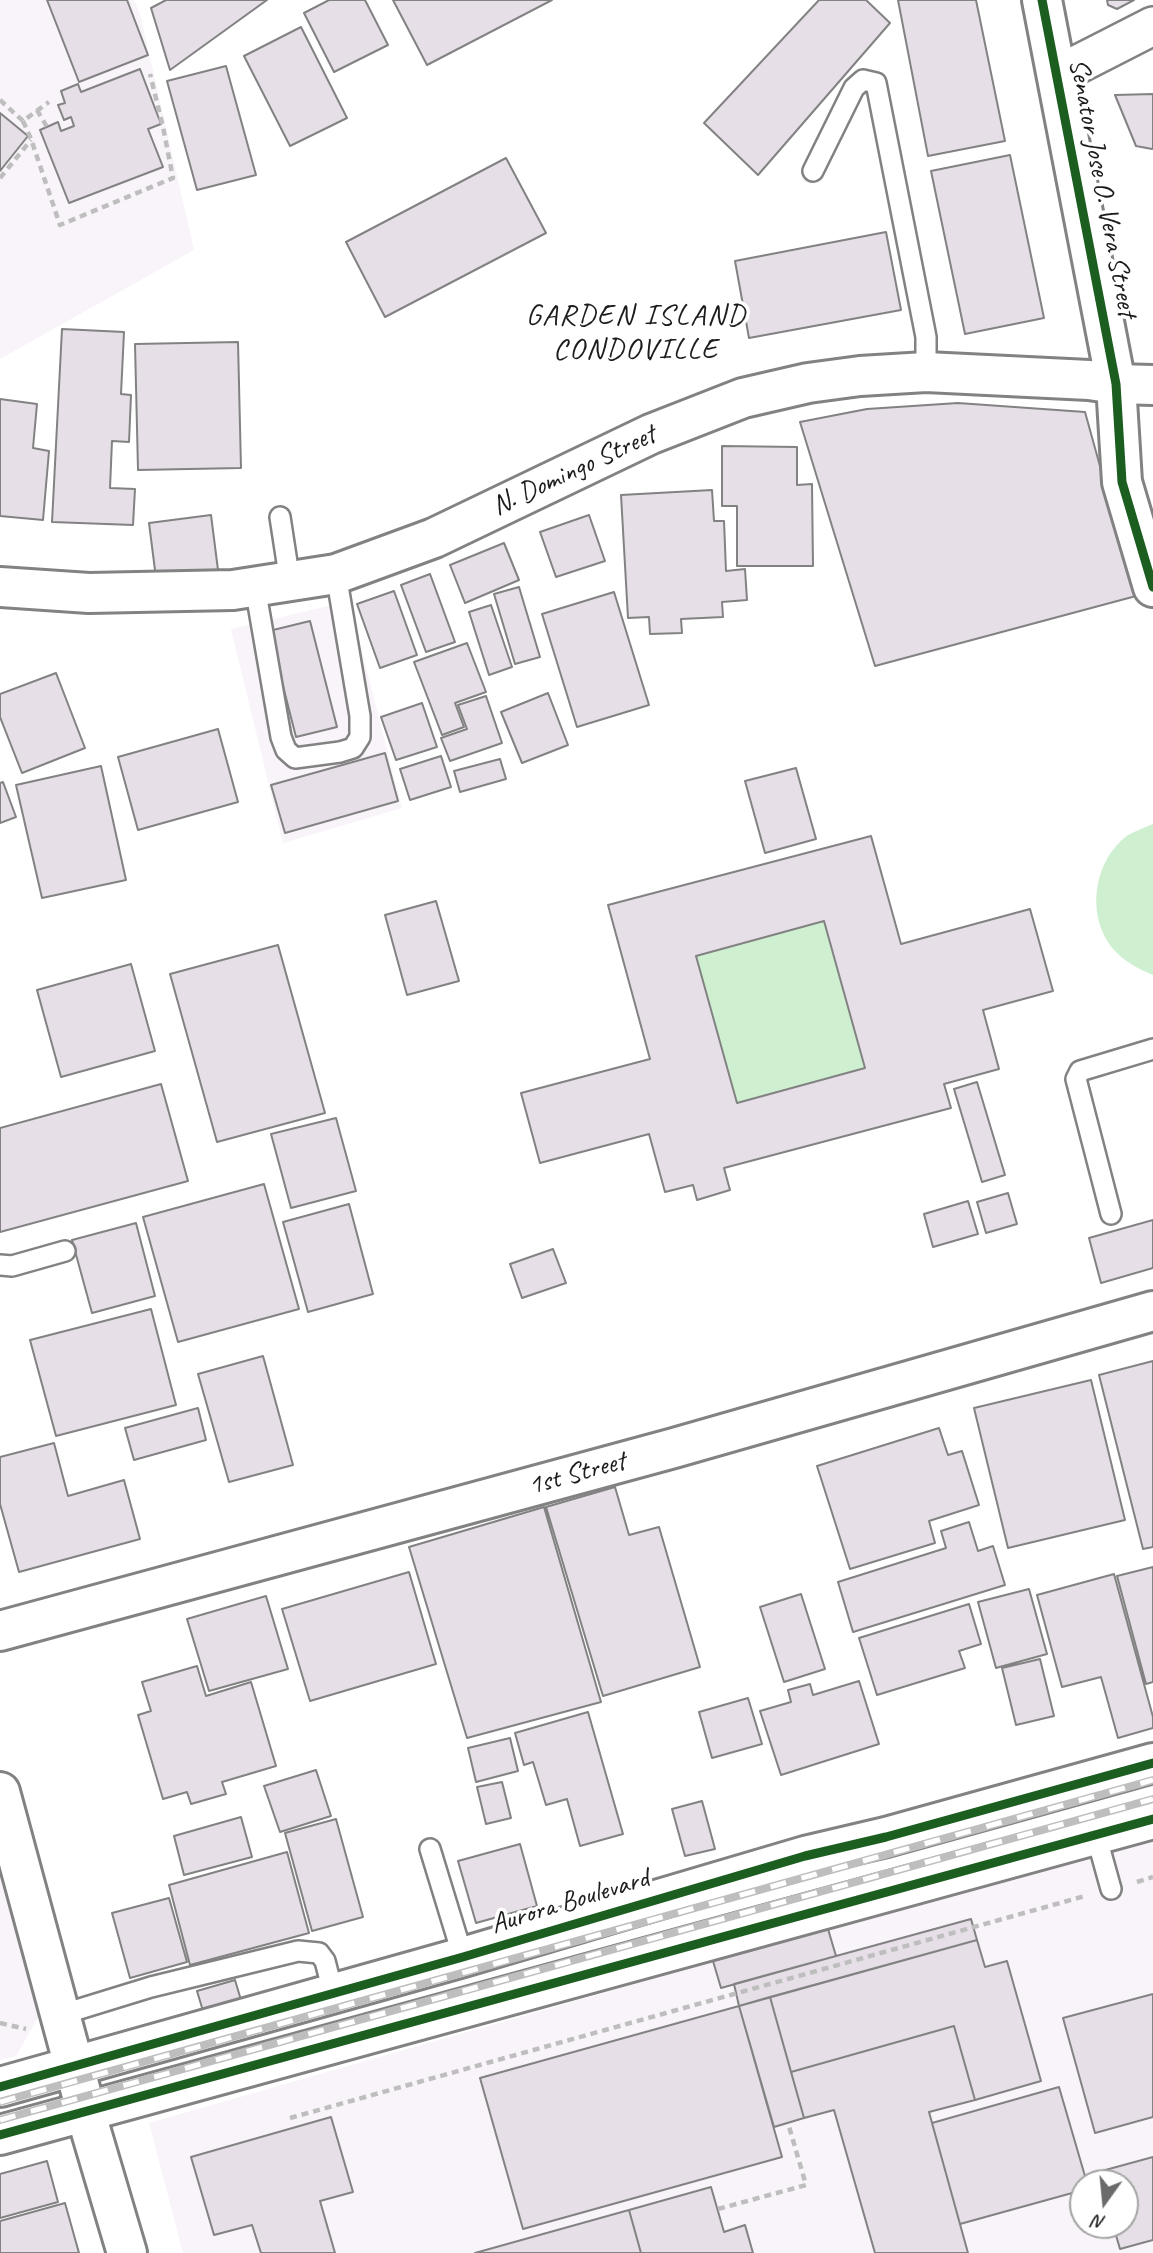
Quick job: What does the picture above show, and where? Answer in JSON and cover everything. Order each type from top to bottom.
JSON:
[{"type":"main road","name":"Senator Jose O. Vera Street","points":[[1042,0],[1116,384],[1122,482],[1153,587]]},
{"type":"main road","name":"N. Domingo Street","points":[[0,587],[89,593],[233,590],[336,574],[434,538],[651,434],[743,398],[821,382],[926,372],[1153,385]]},
{"type":"main road","name":"1st Street","points":[[0,1631],[687,1444],[1153,1311]]},
{"type":"main road","name":"Aurora Boulevard","points":[[0,2087],[463,1957],[805,1856],[886,1837],[1153,1763]]},
{"type":"main road","points":[[0,1792],[85,2111],[127,2253]]},
{"type":"main road","points":[[0,2135],[1153,1819]]},
{"type":"street","points":[[1057,75],[1153,26]]},
{"type":"lane","points":[[813,171],[854,88],[863,80],[876,83],[926,337],[926,372]]},
{"type":"lane","points":[[280,517],[272,584],[281,737],[286,750],[295,758],[354,748],[360,737],[360,716],[336,574]]},
{"type":"lane","points":[[1111,1214],[1076,1079],[1080,1071],[1153,1049]]},
{"type":"lane","points":[[0,1265],[12,1266],[65,1251]]},
{"type":"lane","points":[[1096,1835],[1111,1889]]},
{"type":"lane","points":[[430,1849],[463,1957]]},
{"type":"lane","points":[[60,2015],[151,1987],[298,1951],[319,1953],[325,1961],[333,1992]]},
{"type":"path","points":[[0,100],[23,121],[32,139],[60,225],[173,178],[150,74]]},
{"type":"path","points":[[23,121],[49,102]]},
{"type":"path","points":[[2,115],[8,107]]},
{"type":"path","points":[[37,110],[47,127]]},
{"type":"path","points":[[0,178],[32,139]]},
{"type":"path","points":[[290,2118],[1153,1877]]},
{"type":"path","points":[[718,2209],[806,2185],[788,2123]]},
{"type":"shaded area","points":[[0,0],[134,0],[140,14],[194,250],[0,359]]},
{"type":"shaded area","points":[[349,601],[402,808],[283,843],[231,629]]},
{"type":"shaded area","points":[[1153,1836],[1153,2253],[183,2253],[149,2123]]},
{"type":"shaded area","points":[[0,1871],[40,2014],[16,2056],[0,2060]]},
{"type":"green space","points":[[1153,824],[1153,975],[1124,959],[1106,939],[1097,908],[1097,891],[1100,875],[1116,846],[1128,835]]},
{"type":"green space","points":[[824,921],[865,1068],[737,1103],[696,956]]},
{"type":"building","points":[[47,0],[127,0],[148,55],[79,82]]},
{"type":"building","points":[[166,0],[267,0],[170,70],[151,8]]},
{"type":"building","points":[[329,0],[365,0],[388,45],[334,72],[304,13]]},
{"type":"building","points":[[393,0],[552,0],[427,65]]},
{"type":"building","points":[[819,0],[866,0],[890,23],[758,175],[704,123]]},
{"type":"building","points":[[898,0],[976,0],[1005,141],[928,156]]},
{"type":"building","points":[[1107,0],[1134,0],[1117,9],[1108,5]]},
{"type":"building","points":[[301,27],[347,118],[290,146],[244,56]]},
{"type":"building","points":[[226,66],[256,175],[197,190],[167,81]]},
{"type":"building","points":[[140,69],[161,124],[148,129],[163,167],[69,203],[40,130],[58,122],[61,131],[74,126],[71,117],[64,120],[58,105],[65,103],[61,91],[78,84],[81,92]]},
{"type":"building","points":[[1153,94],[1152,149],[1136,146],[1115,95]]},
{"type":"building","points":[[0,113],[28,136],[0,171]]},
{"type":"building","points":[[1010,155],[1044,318],[965,334],[931,171]]},
{"type":"building","points":[[506,158],[546,233],[385,317],[346,242]]},
{"type":"building","points":[[886,232],[901,310],[749,338],[735,261]]},
{"type":"building","points":[[62,329],[124,332],[121,394],[131,395],[129,442],[112,441],[110,488],[135,489],[133,525],[52,522]]},
{"type":"building","points":[[238,342],[241,468],[138,470],[135,344]]},
{"type":"building","points":[[0,399],[37,404],[33,448],[49,451],[43,520],[0,516]]},
{"type":"building","points":[[958,403],[1085,412],[1136,596],[875,666],[800,422],[867,409]]},
{"type":"building","points":[[722,446],[797,447],[797,485],[812,484],[813,566],[737,566],[737,506],[722,506]]},
{"type":"building","points":[[712,490],[714,521],[724,521],[726,571],[745,569],[747,600],[722,602],[723,617],[681,619],[682,633],[650,634],[649,617],[628,618],[621,495]]},
{"type":"building","points":[[211,515],[218,570],[156,578],[149,523]]},
{"type":"building","points":[[589,515],[605,561],[556,577],[540,532]]},
{"type":"building","points":[[504,543],[519,580],[465,603],[450,565]]},
{"type":"building","points":[[430,574],[455,642],[426,652],[401,585]]},
{"type":"building","points":[[519,587],[540,657],[515,664],[494,594]]},
{"type":"building","points":[[394,591],[417,655],[380,668],[357,604]]},
{"type":"building","points":[[614,592],[649,705],[577,727],[542,614]]},
{"type":"building","points":[[491,605],[512,667],[489,675],[469,612]]},
{"type":"building","points":[[310,621],[337,727],[296,737],[269,631]]},
{"type":"building","points":[[467,643],[486,692],[455,703],[464,727],[442,735],[414,662]]},
{"type":"building","points":[[56,673],[85,748],[22,773],[0,717],[0,694]]},
{"type":"building","points":[[548,693],[568,745],[522,763],[501,712]]},
{"type":"building","points":[[486,696],[502,743],[450,761],[441,738],[467,729],[458,705]]},
{"type":"building","points":[[422,703],[437,747],[396,760],[381,717]]},
{"type":"building","points":[[218,729],[238,802],[138,830],[118,757]]},
{"type":"building","points":[[385,753],[398,801],[285,833],[271,785]]},
{"type":"building","points":[[441,756],[451,787],[410,800],[400,769]]},
{"type":"building","points":[[500,759],[506,779],[460,792],[454,771]]},
{"type":"building","points":[[101,766],[126,880],[42,898],[16,785]]},
{"type":"building","points":[[796,768],[816,839],[765,853],[745,781]]},
{"type":"building","points":[[3,782],[16,817],[0,823],[0,783]]},
{"type":"building","points":[[871,836],[901,944],[1030,909],[1053,991],[983,1010],[999,1069],[944,1084],[951,1108],[724,1168],[730,1190],[697,1200],[693,1185],[665,1192],[649,1134],[540,1163],[521,1093],[650,1059],[608,905]],"holes":[[[824,921],[865,1068],[737,1103],[696,956]]]},
{"type":"building","points":[[436,901],[459,981],[407,995],[385,915]]},
{"type":"building","points":[[278,945],[325,1113],[217,1142],[170,974]]},
{"type":"building","points":[[131,964],[155,1051],[61,1077],[37,990]]},
{"type":"building","points":[[977,1082],[1005,1175],[982,1182],[954,1089]]},
{"type":"building","points":[[161,1084],[188,1181],[0,1232],[0,1128]]},
{"type":"building","points":[[336,1118],[356,1191],[291,1208],[271,1134]]},
{"type":"building","points":[[264,1184],[299,1309],[178,1342],[143,1217]]},
{"type":"building","points":[[1008,1193],[1017,1224],[986,1233],[977,1202]]},
{"type":"building","points":[[968,1201],[978,1234],[933,1247],[924,1214]]},
{"type":"building","points":[[349,1204],[373,1294],[308,1312],[283,1222]]},
{"type":"building","points":[[1153,1220],[1153,1268],[1101,1283],[1089,1238]]},
{"type":"building","points":[[136,1223],[155,1296],[92,1313],[72,1240]]},
{"type":"building","points":[[553,1249],[566,1283],[522,1298],[510,1264]]},
{"type":"building","points":[[151,1309],[176,1405],[56,1436],[30,1340]]},
{"type":"building","points":[[263,1356],[293,1465],[229,1482],[198,1374]]},
{"type":"building","points":[[1153,1361],[1153,1547],[1143,1549],[1099,1375]]},
{"type":"building","points":[[1091,1380],[1125,1520],[1008,1548],[974,1408]]},
{"type":"building","points":[[198,1408],[206,1440],[134,1460],[125,1428]]},
{"type":"building","points":[[939,1428],[948,1455],[962,1451],[979,1505],[929,1521],[935,1543],[850,1569],[817,1466]]},
{"type":"building","points":[[54,1443],[68,1496],[124,1480],[140,1539],[19,1572],[0,1504],[0,1457]]},
{"type":"building","points":[[615,1487],[629,1535],[659,1527],[700,1667],[603,1696],[546,1507]]},
{"type":"building","points":[[544,1507],[601,1702],[467,1738],[409,1547]]},
{"type":"building","points":[[969,1522],[978,1551],[993,1546],[1005,1585],[853,1632],[838,1582],[946,1548],[941,1531]]},
{"type":"building","points":[[1153,1567],[1153,1682],[1146,1684],[1117,1576]]},
{"type":"building","points":[[409,1572],[436,1664],[310,1701],[282,1609]]},
{"type":"building","points":[[1114,1574],[1153,1717],[1153,1728],[1118,1738],[1101,1677],[1062,1687],[1037,1595]]},
{"type":"building","points":[[1029,1589],[1047,1654],[996,1668],[978,1602]]},
{"type":"building","points":[[801,1594],[825,1669],[784,1682],[760,1607]]},
{"type":"building","points":[[266,1596],[288,1669],[209,1691],[187,1619]]},
{"type":"building","points":[[969,1604],[981,1644],[959,1651],[965,1668],[877,1695],[859,1638]]},
{"type":"building","points":[[1040,1659],[1054,1716],[1016,1725],[1002,1668]]},
{"type":"building","points":[[197,1666],[206,1696],[251,1682],[276,1766],[222,1782],[226,1794],[191,1804],[187,1792],[163,1799],[138,1715],[151,1711],[142,1682]]},
{"type":"building","points":[[859,1681],[879,1744],[781,1775],[760,1711],[791,1702],[788,1690],[810,1684],[813,1695]]},
{"type":"building","points":[[748,1698],[762,1744],[712,1758],[699,1712]]},
{"type":"building","points":[[588,1712],[623,1834],[580,1846],[567,1799],[546,1805],[533,1762],[524,1765],[515,1733]]},
{"type":"building","points":[[510,1738],[518,1771],[476,1782],[468,1748]]},
{"type":"building","points":[[316,1770],[331,1816],[280,1832],[264,1786]]},
{"type":"building","points":[[502,1782],[511,1818],[486,1824],[477,1787]]},
{"type":"building","points":[[702,1801],[715,1849],[685,1856],[672,1809]]},
{"type":"building","points":[[241,1817],[252,1857],[184,1875],[174,1836]]},
{"type":"building","points":[[336,1819],[363,1917],[312,1931],[285,1833]]},
{"type":"building","points":[[520,1844],[537,1906],[476,1923],[458,1861]]},
{"type":"building","points":[[287,1852],[309,1933],[190,1965],[169,1885]]},
{"type":"building","points":[[169,1898],[187,1962],[130,1978],[112,1913]]},
{"type":"building","points":[[971,1919],[977,1940],[739,2006],[734,1984]]},
{"type":"building","points":[[828,1929],[836,1956],[721,1988],[713,1961]]},
{"type":"building","points":[[977,1940],[985,1967],[1007,1961],[1041,2081],[975,2100],[954,2026],[791,2072],[770,1997]]},
{"type":"building","points":[[235,1980],[241,2000],[203,2011],[197,1991]]},
{"type":"building","points":[[1153,1994],[1153,2117],[1095,2133],[1063,2018]]},
{"type":"building","points":[[770,1997],[804,2118],[774,2127],[739,2006]]},
{"type":"building","points":[[739,2006],[782,2157],[523,2229],[480,2078]]},
{"type":"building","points":[[954,2026],[975,2100],[929,2112],[968,2253],[875,2253],[834,2110],[804,2118],[791,2072]]},
{"type":"building","points":[[1059,2087],[1083,2169],[1069,2169],[1069,2194],[960,2224],[932,2123]]},
{"type":"building","points":[[331,2117],[353,2192],[320,2201],[335,2253],[261,2253],[252,2225],[214,2235],[191,2157]]},
{"type":"building","points":[[1153,2157],[1153,2240],[1120,2249],[1117,2239],[1139,2239],[1139,2169],[1109,2169]]},
{"type":"building","points":[[47,2161],[58,2202],[0,2218],[0,2174]]},
{"type":"building","points":[[711,2187],[724,2232],[745,2225],[753,2253],[641,2253],[629,2210]]},
{"type":"building","points":[[65,2203],[79,2253],[0,2253],[0,2221]]},
{"type":"building","points":[[629,2210],[641,2253],[475,2253]]},
{"type":"railway","points":[[0,2102],[1153,1780]]},
{"type":"railway","points":[[0,2120],[1153,1799]]},
{"type":"cycle path","points":[[1042,0],[1116,384],[1122,482],[1153,587]]},
{"type":"cycle path","points":[[0,2087],[463,1957],[805,1856],[886,1837],[1153,1763]]},
{"type":"cycle path","points":[[0,2135],[1153,1819]]},
{"type":"district","name":"GARDEN ISLAND CONDOVILLE","points":[[636,333]]}]
